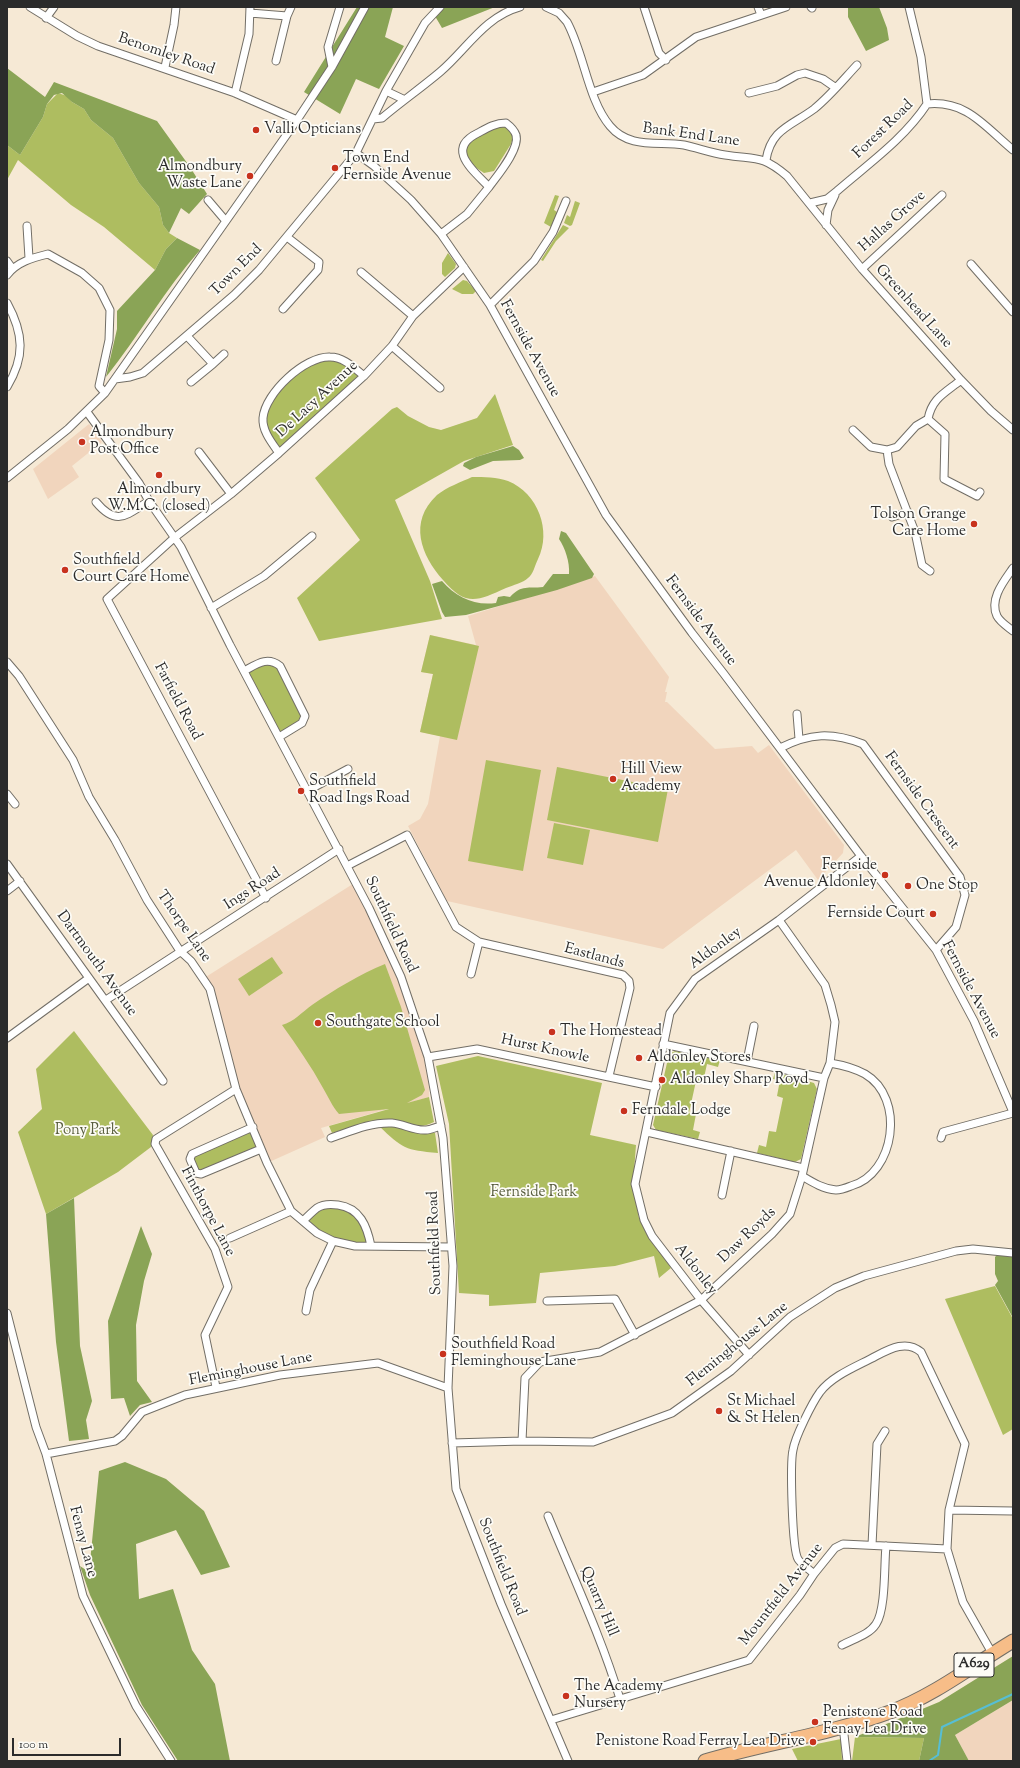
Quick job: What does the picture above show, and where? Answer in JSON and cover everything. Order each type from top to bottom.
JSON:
[{"type":"highway","name":"A629","points":[[705,1761],[843,1726],[890,1712],[947,1684],[992,1653],[1013,1641]]},
{"type":"street","name":"Benomley Road","points":[[30,7],[46,18],[98,46],[164,67],[234,93],[297,120]]},
{"type":"street","points":[[46,18],[54,7]]},
{"type":"street","points":[[164,67],[174,25],[176,7]]},
{"type":"street","points":[[276,61],[287,16],[291,7]]},
{"type":"street","points":[[332,66],[328,47],[340,7]]},
{"type":"street","points":[[7,478],[87,412],[105,393],[225,220],[297,120],[332,66],[365,7]]},
{"type":"street","name":"Town End","points":[[115,379],[130,378],[143,373],[187,336],[259,270],[356,153],[386,91],[425,23],[440,7]]},
{"type":"street","points":[[373,119],[382,118],[403,99],[450,63],[484,26],[504,13],[520,7]]},
{"type":"street","name":"Bank End Lane","points":[[546,7],[559,13],[568,22],[601,112],[610,127],[627,140],[641,144],[684,145],[726,155],[766,160],[787,176],[802,194]]},
{"type":"street","points":[[644,7],[659,53],[666,60]]},
{"type":"street","points":[[758,7],[761,15]]},
{"type":"street","points":[[594,92],[643,75],[666,60],[696,37],[786,7]]},
{"type":"street","name":"Forest Road","points":[[810,203],[827,199],[837,191],[918,119],[927,104],[921,57],[909,7]]},
{"type":"street","points":[[234,93],[248,34],[250,10],[287,16]]},
{"type":"street","points":[[766,160],[772,140],[782,129],[814,109],[857,65]]},
{"type":"street","points":[[749,93],[777,86],[796,75],[805,73],[823,79],[836,88]]},
{"type":"street","points":[[386,91],[403,99]]},
{"type":"street","points":[[927,104],[944,104],[964,110],[1013,149]]},
{"type":"street","points":[[441,234],[467,214],[489,186],[511,154],[516,145],[516,136],[513,129],[506,122],[496,123],[468,138],[463,144],[462,152],[466,162],[489,186]]},
{"type":"street","name":"Fernside Avenue","points":[[356,153],[374,166],[411,200],[441,234],[490,305],[606,515],[692,633],[861,856],[936,950],[974,1021],[1013,1113]]},
{"type":"street","name":"Forest Road","points":[[826,225],[828,210],[837,191]]},
{"type":"street","name":"Greenhead Lane","points":[[802,194],[862,269],[961,380],[990,411],[1013,430]]},
{"type":"street","name":"Hallas Grove","points":[[862,269],[942,195]]},
{"type":"street","points":[[208,200],[225,220]]},
{"type":"street","points":[[490,305],[534,262],[553,232],[566,201]]},
{"type":"street","points":[[27,226],[29,258]]},
{"type":"street","points":[[283,309],[318,270],[319,262],[287,237]]},
{"type":"street","points":[[7,276],[12,268],[29,258],[48,254],[82,272],[99,288],[110,310],[109,340],[99,386],[105,393]]},
{"type":"street","points":[[7,261],[12,268]]},
{"type":"street","points":[[971,264],[1013,312]]},
{"type":"street","name":"De Lacy Avenue","points":[[174,538],[231,494],[279,454],[364,376],[392,346],[413,316],[464,267]]},
{"type":"street","points":[[361,272],[413,316]]},
{"type":"street","points":[[7,302],[17,324],[21,354],[16,372],[7,387]]},
{"type":"street","points":[[187,336],[213,364]]},
{"type":"street","points":[[392,346],[440,388]]},
{"type":"street","points":[[191,382],[224,354]]},
{"type":"street","points":[[279,454],[265,432],[263,418],[269,402],[280,385],[312,361],[330,357],[344,360],[364,376]]},
{"type":"street","points":[[928,419],[930,407],[934,401],[961,380]]},
{"type":"street","name":"Southfield Road","points":[[87,412],[139,483],[149,501],[174,538],[339,849],[369,908],[401,977],[428,1057],[441,1126],[453,1266],[448,1388],[457,1496],[568,1761]]},
{"type":"street","points":[[853,430],[871,447],[887,450],[897,447],[916,426],[928,419]]},
{"type":"street","points":[[928,419],[945,434],[944,479],[977,496],[980,492]]},
{"type":"street","points":[[887,450],[889,464],[915,532],[922,565],[930,571]]},
{"type":"street","points":[[199,452],[231,494]]},
{"type":"street","points":[[96,502],[105,513],[115,518],[124,517],[149,501]]},
{"type":"street","points":[[892,517],[908,512]]},
{"type":"street","points":[[211,608],[264,576],[312,536]]},
{"type":"street","name":"Farfield Road","points":[[174,538],[107,599],[266,898]]},
{"type":"street","points":[[1013,568],[1000,587],[995,599],[995,609],[997,617],[1013,631]]},
{"type":"street","points":[[244,671],[265,660],[274,661],[280,666],[305,716],[302,723],[279,737]]},
{"type":"street","name":"Thorpe Lane","points":[[7,662],[19,676],[73,760],[90,797],[148,900],[180,951],[191,961],[210,989],[236,1089],[261,1149],[291,1211],[317,1233],[333,1241],[355,1246],[451,1248]]},
{"type":"street","points":[[797,714],[799,739]]},
{"type":"street","name":"Fernside Crescent","points":[[780,748],[799,739],[826,735],[843,736],[863,744],[960,877],[965,895],[956,927],[936,950]]},
{"type":"street","points":[[307,791],[348,769]]},
{"type":"street","points":[[7,794],[14,804]]},
{"type":"street","name":"Eastlands","points":[[347,866],[407,835],[456,927],[479,942],[623,975],[629,981],[630,988],[608,1076]]},
{"type":"street","name":"Ings Road","points":[[106,1000],[180,951],[266,898],[339,849]]},
{"type":"street","name":"Aldonley","points":[[749,1354],[701,1300],[652,1236],[644,1220],[635,1184],[670,1013],[695,979],[779,920],[861,856]]},
{"type":"street","name":"Dartmouth Avenue","points":[[7,864],[163,1081]]},
{"type":"street","points":[[7,891],[20,881]]},
{"type":"street","name":"Daw Royds","points":[[522,1440],[525,1378],[540,1362],[600,1352],[701,1300],[772,1234],[790,1214],[802,1176],[824,1078],[830,1063],[835,1022],[825,985],[779,920]]},
{"type":"street","points":[[471,974],[479,942]]},
{"type":"street","points":[[7,1038],[89,978]]},
{"type":"street","points":[[747,1061],[754,1026]]},
{"type":"street","points":[[664,1044],[824,1078]]},
{"type":"street","name":"Hurst Knowle","points":[[428,1057],[477,1049],[656,1087]]},
{"type":"street","points":[[802,1176],[818,1186],[837,1190],[857,1185],[875,1173],[884,1156],[891,1127],[889,1108],[880,1089],[866,1075],[850,1067],[830,1063]]},
{"type":"street","name":"Finthorpe Lane","points":[[216,1387],[205,1335],[228,1287],[215,1249],[155,1144],[156,1139],[236,1089]]},
{"type":"street","points":[[940,1138],[942,1132],[1013,1113]]},
{"type":"street","points":[[331,1138],[378,1124],[391,1123],[425,1130],[441,1126]]},
{"type":"street","points":[[253,1127],[192,1154],[190,1159],[196,1173],[201,1174],[261,1149]]},
{"type":"street","points":[[646,1132],[803,1168]]},
{"type":"street","points":[[722,1195],[731,1151]]},
{"type":"street","points":[[303,1221],[317,1208],[325,1205],[344,1206],[352,1210],[364,1224],[370,1246]]},
{"type":"street","points":[[230,1238],[291,1211]]},
{"type":"street","points":[[306,1311],[310,1290],[333,1241]]},
{"type":"street","name":"Fleminghouse Lane","points":[[452,1442],[522,1440],[593,1442],[672,1413],[731,1371],[790,1317],[835,1288],[864,1276],[956,1251],[973,1249],[1013,1254]]},
{"type":"street","points":[[547,1301],[615,1299],[635,1335]]},
{"type":"street","name":"Fenay Lane","points":[[7,1314],[36,1427],[46,1454],[83,1596],[136,1706],[171,1761]]},
{"type":"street","points":[[814,1574],[798,1559],[794,1539],[791,1470],[793,1449],[800,1431],[820,1392],[832,1382],[890,1348],[905,1345],[915,1346],[921,1352],[965,1444],[949,1510],[947,1549],[963,1602],[992,1653]]},
{"type":"street","name":"Fleminghouse Lane","points":[[46,1454],[115,1441],[122,1436],[142,1412],[185,1395],[216,1387],[280,1375],[378,1363],[448,1388]]},
{"type":"street","points":[[872,1545],[877,1444],[885,1431]]},
{"type":"street","points":[[949,1510],[1013,1511]]},
{"type":"street","name":"Quarry Hill","points":[[548,1516],[574,1580],[598,1632],[620,1699]]},
{"type":"street","name":"Mountfield Avenue","points":[[551,1720],[749,1660],[835,1548],[843,1544],[947,1549]]},
{"type":"street","points":[[842,1645],[865,1634],[876,1624],[882,1610],[886,1546]]},
{"type":"street","points":[[843,1726],[847,1761]]},
{"type":"shaded area","points":[[89,424],[102,442],[72,466],[79,477],[48,499],[33,469]]},
{"type":"shaded area","name":"Hill View Academy","points":[[595,576],[669,677],[665,692],[667,692],[665,702],[667,702],[715,749],[752,746],[758,753],[769,745],[844,845],[843,853],[818,880],[796,850],[663,949],[447,901],[408,826],[420,819],[428,804],[440,736],[420,732],[433,674],[421,672],[430,635],[476,645],[468,616]]},
{"type":"shaded area","name":"Southgate School","points":[[356,882],[401,977],[428,1057],[429,1097],[321,1128],[325,1137],[267,1163],[236,1089],[210,989],[201,980]]},
{"type":"shaded area","points":[[1013,1700],[1013,1761],[969,1761],[955,1735]]},
{"type":"green space","points":[[357,7],[393,7],[385,37],[404,46],[379,89],[356,79],[340,114],[304,92]]},
{"type":"green space","points":[[435,7],[495,7],[442,28],[432,11]]},
{"type":"green space","points":[[848,7],[879,7],[887,28],[889,40],[866,51],[848,17]]},
{"type":"green space","points":[[7,68],[45,97],[54,82],[157,121],[190,167],[207,194],[189,214],[181,208],[169,233],[163,225],[159,207],[139,183],[113,138],[91,120],[84,109],[72,102],[62,93],[54,95],[47,104],[43,117],[20,155],[7,145]]},
{"type":"green space","points":[[58,93],[67,96],[72,102],[84,109],[91,120],[113,138],[139,183],[159,207],[163,225],[169,233],[177,238],[166,249],[155,270],[104,227],[71,205],[18,160],[7,180],[7,145],[20,155],[43,117],[47,104]]},
{"type":"green space","points":[[497,123],[508,126],[514,134],[511,144],[494,171],[484,173],[469,163],[464,151],[469,139]]},
{"type":"green space","points":[[555,195],[559,196],[554,210],[557,212],[551,227],[544,223]]},
{"type":"green space","points":[[575,201],[580,203],[572,225],[570,226],[564,223],[567,215],[570,217]]},
{"type":"green space","points":[[563,225],[569,228],[556,241],[543,261],[541,260]]},
{"type":"green space","points":[[177,238],[200,250],[175,281],[106,377],[117,329],[117,311],[155,270],[166,249]]},
{"type":"green space","points":[[448,253],[456,264],[455,268],[445,277],[442,274],[442,263]]},
{"type":"green space","points":[[463,280],[467,281],[476,291],[473,294],[462,294],[452,289]]},
{"type":"green space","points":[[344,360],[364,376],[279,453],[265,432],[263,417],[280,385],[312,361]]},
{"type":"green space","points":[[495,394],[513,445],[464,461],[395,500],[430,581],[442,619],[319,641],[297,598],[360,540],[315,478],[392,409],[397,407],[408,416],[429,427],[441,430],[477,418]]},
{"type":"green space","points":[[513,446],[519,450],[524,458],[520,460],[493,461],[470,470],[463,466],[464,463],[476,457]]},
{"type":"green space","points":[[472,477],[486,477],[508,481],[527,494],[540,514],[543,525],[543,537],[542,548],[530,577],[521,583],[487,596],[472,599],[465,598],[451,589],[435,570],[424,549],[420,527],[428,505],[437,495]]},
{"type":"green space","points":[[561,531],[566,533],[594,574],[592,578],[557,590],[466,615],[445,617],[432,584],[442,581],[459,596],[473,602],[488,604],[496,603],[498,597],[510,597],[518,590],[543,587],[553,574],[569,574],[567,555],[559,539]]},
{"type":"green space","points":[[430,635],[479,646],[457,740],[420,732],[433,674],[421,672]]},
{"type":"green space","points":[[274,661],[305,716],[279,737],[244,669]]},
{"type":"green space","points":[[486,760],[541,770],[523,871],[468,861]]},
{"type":"green space","points":[[557,767],[668,789],[658,842],[547,820]]},
{"type":"green space","points":[[554,823],[590,830],[583,865],[547,858]]},
{"type":"green space","points":[[272,957],[283,973],[249,996],[238,979]]},
{"type":"green space","points":[[385,964],[401,1007],[425,1090],[422,1095],[407,1103],[429,1097],[434,1122],[427,1125],[417,1126],[397,1120],[390,1120],[361,1125],[332,1133],[329,1126],[389,1109],[339,1114],[332,1105],[309,1064],[282,1025],[294,1019],[338,988]]},
{"type":"green space","name":"Pony Park","points":[[74,1031],[153,1135],[151,1147],[118,1172],[46,1214],[18,1132],[42,1109],[36,1069]]},
{"type":"green space","points":[[675,1051],[720,1060],[718,1067],[707,1064],[703,1082],[696,1081],[689,1113],[696,1114],[693,1130],[700,1132],[698,1139],[656,1130],[653,1125],[669,1054]]},
{"type":"green space","name":"Fernside Park","points":[[478,1056],[602,1083],[590,1135],[636,1145],[633,1185],[639,1218],[671,1268],[659,1278],[654,1256],[615,1266],[540,1273],[536,1303],[489,1306],[489,1295],[459,1293],[449,1124],[436,1066]]},
{"type":"green space","points":[[775,1072],[814,1083],[817,1089],[801,1159],[795,1162],[757,1153],[759,1145],[766,1147],[769,1131],[776,1132],[783,1098],[777,1096],[780,1080],[773,1079]]},
{"type":"green space","points":[[379,1126],[402,1127],[412,1132],[435,1133],[438,1153],[418,1151],[405,1147],[394,1140]]},
{"type":"green space","points":[[253,1127],[261,1149],[196,1173],[192,1154]]},
{"type":"green space","points":[[74,1198],[80,1346],[92,1401],[86,1420],[89,1439],[69,1441],[56,1342],[46,1214]]},
{"type":"green space","points":[[335,1204],[360,1216],[371,1246],[333,1241],[303,1221],[317,1208]]},
{"type":"green space","points":[[141,1226],[152,1254],[144,1281],[136,1325],[137,1381],[152,1402],[140,1405],[130,1416],[124,1398],[111,1399],[108,1321]]},
{"type":"green space","points":[[999,1253],[1013,1254],[1013,1318],[995,1285],[998,1281],[995,1274],[995,1257]]},
{"type":"green space","points":[[995,1286],[1013,1319],[1013,1429],[1003,1435],[945,1299]]},
{"type":"green space","points":[[125,1462],[166,1479],[204,1511],[230,1567],[201,1575],[176,1530],[136,1544],[139,1599],[173,1589],[192,1650],[215,1684],[230,1761],[178,1761],[142,1705],[90,1595],[80,1566],[89,1572],[99,1471]]},
{"type":"green space","points":[[1013,1656],[1013,1700],[955,1735],[969,1761],[919,1761],[924,1738],[855,1737],[939,1702]]},
{"type":"green space","points":[[855,1737],[924,1738],[919,1761],[852,1761]]},
{"type":"green space","points":[[841,1739],[842,1761],[798,1761],[792,1749]]},
{"type":"waterway","points":[[929,1761],[938,1755],[942,1727],[1013,1694]]},
{"type":"place","name":"Valli Opticians","points":[[256,130]]},
{"type":"place","name":"Town End Fernside Avenue","points":[[335,168]]},
{"type":"place","name":"Almondbury Waste Lane","points":[[250,176]]},
{"type":"place","name":"Almondbury Post Office","points":[[82,442]]},
{"type":"place","name":"Almondbury W.M.C. (closed)","points":[[159,475]]},
{"type":"place","name":"Tolson Grange Care Home","points":[[974,524]]},
{"type":"place","name":"Southfield Court Care Home","points":[[65,570]]},
{"type":"place","name":"Hill View Academy","points":[[613,779]]},
{"type":"place","name":"Southfield Road Ings Road","points":[[301,791]]},
{"type":"place","name":"Fernside Avenue Aldonley","points":[[885,875]]},
{"type":"place","name":"One Stop","points":[[908,886]]},
{"type":"place","name":"Fernside Court","points":[[933,914]]},
{"type":"place","name":"Southgate School","points":[[318,1023]]},
{"type":"place","name":"The Homestead","points":[[552,1032]]},
{"type":"place","name":"Aldonley Stores","points":[[639,1058]]},
{"type":"place","name":"Aldonley Sharp Royd","points":[[662,1080]]},
{"type":"place","name":"Ferndale Lodge","points":[[624,1111]]},
{"type":"place","name":"Southfield Road Fleminghouse Lane","points":[[443,1354]]},
{"type":"place","name":"St Michael & St Helen","points":[[719,1411]]},
{"type":"place","name":"The Academy Nursery","points":[[566,1696]]},
{"type":"place","name":"Penistone Road Fenay Lea Drive","points":[[815,1722]]},
{"type":"place","name":"Penistone Road Ferray Lea Drive","points":[[813,1742]]}]
